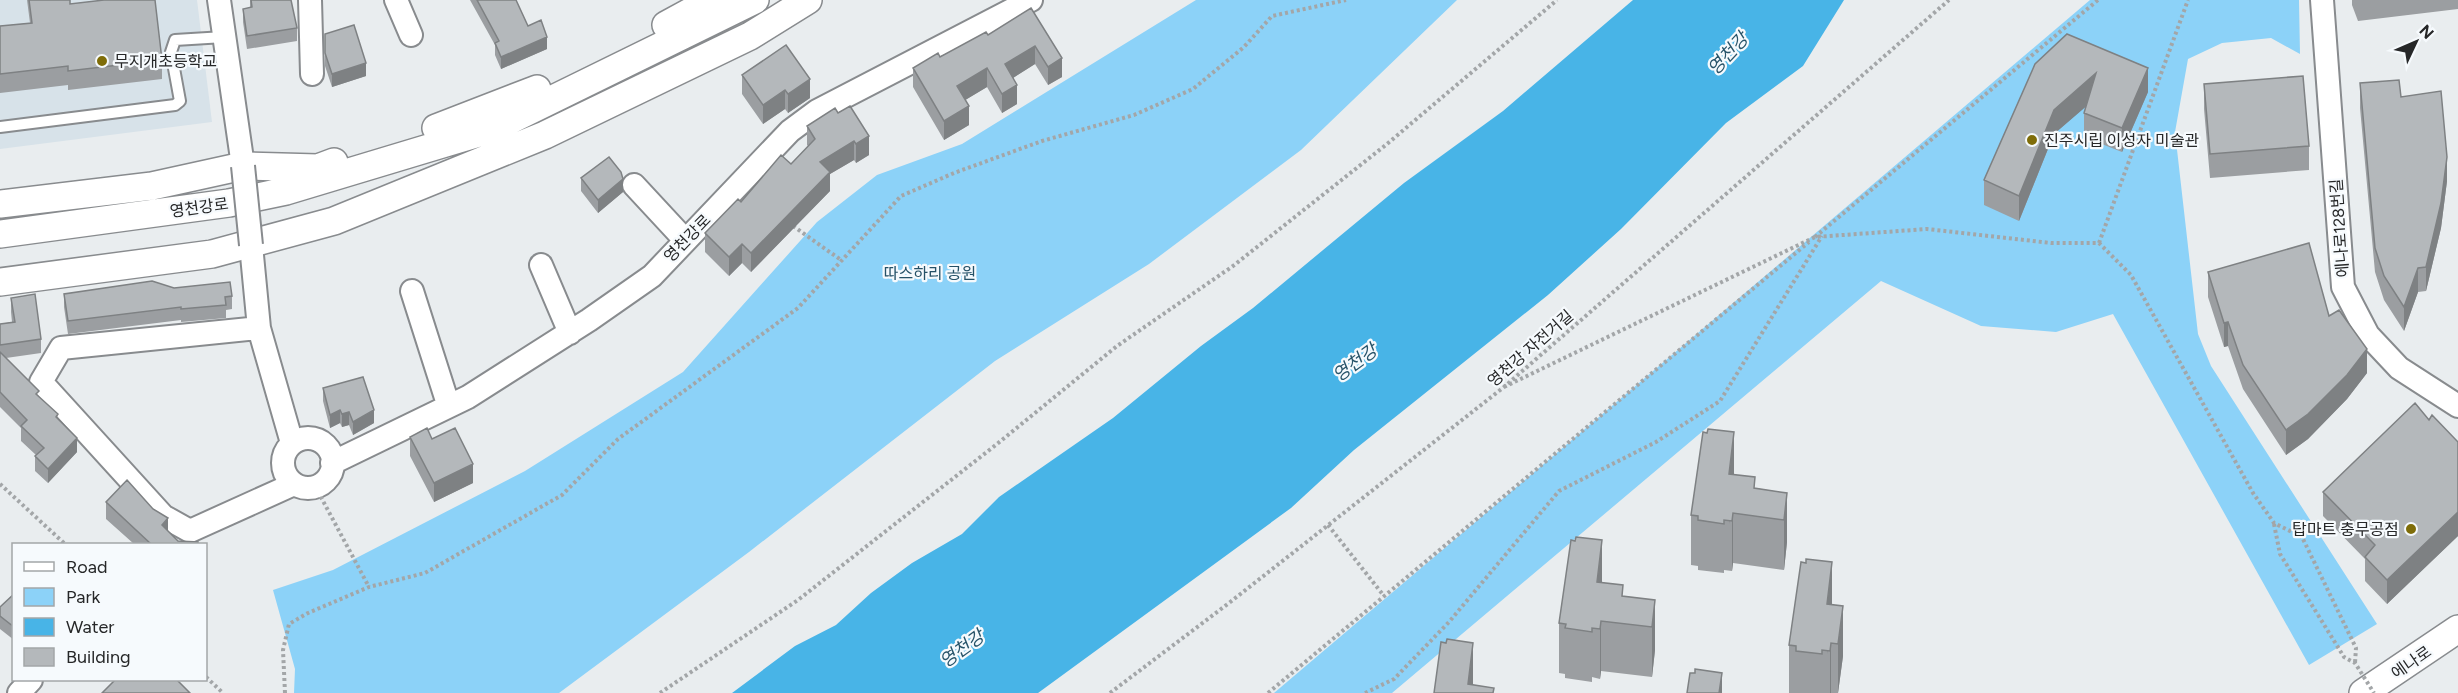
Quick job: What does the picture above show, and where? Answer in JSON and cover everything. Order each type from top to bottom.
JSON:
[{"type":"street","points":[[219,0],[243,166],[259,328],[292,443]]},
{"type":"street","points":[[310,0],[312,74]]},
{"type":"street","points":[[396,0],[411,35]]},
{"type":"street","name":"영천강로","points":[[0,204],[152,186],[243,166],[318,168],[478,113],[559,79],[641,39],[712,0]]},
{"type":"street","name":"영천강로","points":[[0,234],[229,203],[286,191],[492,129],[755,0]]},
{"type":"street","points":[[0,282],[212,254],[251,245],[334,220],[545,135],[750,36],[808,0]]},
{"type":"street","name":"에나로128번길","points":[[2322,0],[2343,287],[2368,335],[2399,368],[2458,406]]},
{"type":"street","name":"영천강로","points":[[332,463],[448,404],[468,397],[570,333],[652,276],[790,131],[817,111],[1022,2]]},
{"type":"street","points":[[634,185],[685,240]]},
{"type":"street","points":[[541,265],[570,333]]},
{"type":"street","points":[[412,291],[448,404]]},
{"type":"street","points":[[259,328],[62,348],[41,382],[163,516],[190,531],[328,477],[332,463],[327,448],[315,439],[299,439],[292,443],[284,456],[283,464],[288,478],[305,485]]},
{"type":"street","name":"에나로","points":[[2363,693],[2458,629]]},
{"type":"street","points":[[19,693],[30,681]]},
{"type":"lane","points":[[0,127],[175,105],[180,101],[171,52],[175,40],[224,38]]},
{"type":"path","points":[[285,693],[283,650],[289,624],[308,613],[369,587],[425,573],[562,495],[618,439],[798,308],[900,196],[954,173],[1042,141],[1134,115],[1193,89],[1244,47],[1272,16],[1346,0]]},
{"type":"path","points":[[660,693],[798,600],[997,444],[1117,346],[1233,266],[1387,144],[1557,0]]},
{"type":"path","name":"영천강 자전거길","points":[[1110,693],[1504,387],[1949,0]]},
{"type":"path","points":[[1268,693],[2098,0]]},
{"type":"path","points":[[2099,243],[2188,0]]},
{"type":"path","points":[[785,220],[841,260]]},
{"type":"path","points":[[1504,387],[1815,237],[1927,229],[2051,243],[2099,243],[2131,274],[2247,483],[2274,523],[2280,554],[2344,657],[2355,663],[2374,693]]},
{"type":"path","points":[[1365,693],[1394,679],[1441,630],[1559,491],[1656,442],[1720,401],[1822,236]]},
{"type":"path","points":[[0,484],[63,543]]},
{"type":"path","points":[[305,485],[369,587]]},
{"type":"path","points":[[2274,523],[2302,537],[2356,648],[2355,663]]},
{"type":"path","points":[[1328,525],[1384,596]]},
{"type":"path","points":[[207,678],[223,693]]},
{"type":"shaded area","name":"무지개초등학교","points":[[0,0],[197,0],[212,122],[0,149]]},
{"type":"green space","name":"따스하리 공원","points":[[1196,0],[1457,0],[1301,150],[1149,264],[995,361],[749,552],[559,693],[294,693],[295,669],[273,590],[333,570],[525,471],[683,372],[817,222],[877,175],[962,144]]},
{"type":"green space","points":[[2090,0],[2299,0],[2300,54],[2271,38],[2222,43],[2188,59],[2175,132],[2198,334],[2211,366],[2377,624],[2309,665],[2113,314],[2056,332],[1981,326],[1881,281],[1392,693],[1274,693]]},
{"type":"water","name":"영천강","points":[[1633,0],[1844,0],[1803,66],[1726,123],[1621,229],[1548,295],[1354,450],[1291,508],[1038,693],[732,693],[795,646],[836,625],[871,593],[912,563],[962,534],[999,497],[1113,418],[1201,346],[1253,308],[1404,183],[1503,111]]},
{"type":"building","points":[[29,0],[70,0],[70,4],[104,0],[155,0],[162,60],[68,71],[68,66],[0,74],[0,26],[32,23]]},
{"type":"building","points":[[251,0],[291,0],[297,28],[247,36],[243,9],[252,7]]},
{"type":"building","points":[[477,0],[516,0],[528,26],[541,20],[547,37],[501,57],[495,43],[499,41]]},
{"type":"building","points":[[1031,8],[1062,58],[1048,67],[1035,46],[1005,64],[1017,85],[1002,94],[987,68],[957,86],[969,106],[944,121],[913,68],[938,53],[940,57],[986,32],[988,35]]},
{"type":"building","points":[[354,25],[366,63],[332,74],[325,53],[325,34]]},
{"type":"building","points":[[2067,34],[2148,68],[2122,128],[2084,113],[2096,73],[2054,110],[2019,196],[1984,180],[2035,64]]},
{"type":"building","points":[[786,45],[810,79],[788,94],[785,90],[763,105],[742,75]]},
{"type":"building","points":[[2303,76],[2309,146],[2210,154],[2204,84]]},
{"type":"building","points":[[2399,80],[2401,97],[2441,91],[2447,157],[2441,203],[2426,267],[2418,268],[2404,307],[2384,276],[2375,248],[2360,83]]},
{"type":"building","points":[[850,106],[869,136],[856,144],[854,141],[820,162],[830,172],[751,253],[742,244],[729,257],[705,233],[738,199],[741,202],[781,155],[791,164],[815,139],[807,126],[835,108],[838,113]]},
{"type":"building","points":[[609,157],[621,172],[623,179],[598,200],[581,178]]},
{"type":"building","points":[[2309,243],[2329,316],[2339,310],[2367,349],[2347,375],[2308,414],[2286,430],[2243,365],[2228,322],[2224,323],[2208,272]]},
{"type":"building","points":[[152,281],[174,288],[230,282],[232,296],[225,297],[226,305],[181,309],[181,307],[68,321],[64,294]]},
{"type":"building","points":[[35,294],[41,339],[0,345],[0,324],[15,322],[11,298]]},
{"type":"building","points":[[0,352],[39,391],[36,394],[58,414],[56,417],[77,438],[48,469],[35,456],[44,448],[21,426],[27,420],[0,392]]},
{"type":"building","points":[[363,377],[374,410],[353,422],[349,412],[342,414],[340,410],[330,415],[323,388]]},
{"type":"building","points":[[2415,403],[2429,420],[2432,415],[2458,442],[2458,512],[2387,580],[2365,557],[2375,545],[2323,492]]},
{"type":"building","points":[[427,428],[432,439],[455,428],[473,464],[434,483],[410,437]]},
{"type":"building","points":[[1708,429],[1734,432],[1729,474],[1755,477],[1754,488],[1787,493],[1784,520],[1733,513],[1732,521],[1724,520],[1724,524],[1698,520],[1698,516],[1691,515],[1703,432],[1707,433]]},
{"type":"building","points":[[127,480],[153,509],[168,518],[162,525],[178,541],[198,543],[150,543],[106,502]]},
{"type":"building","points":[[1576,537],[1602,540],[1597,582],[1623,585],[1622,596],[1655,600],[1652,627],[1601,621],[1600,629],[1592,628],[1592,632],[1565,628],[1566,624],[1559,623],[1571,540],[1575,541]]},
{"type":"building","points":[[1806,559],[1832,562],[1827,604],[1843,606],[1838,644],[1831,643],[1830,651],[1822,650],[1822,654],[1796,651],[1796,646],[1789,645],[1801,562],[1806,563]]},
{"type":"building","points":[[12,596],[12,625],[0,616],[0,607]]},
{"type":"building","points":[[1447,639],[1473,643],[1468,684],[1494,688],[1493,693],[1434,693],[1441,642],[1446,643]]},
{"type":"building","points":[[1695,669],[1722,673],[1719,693],[1687,693],[1690,673],[1695,673]]},
{"type":"building","points":[[114,681],[178,681],[190,693],[102,693]]},
{"type":"place","name":"무지개초등학교","points":[[102,61]]},
{"type":"place","name":"진주시립 이성자 미술관","points":[[2032,140]]},
{"type":"place","name":"탑마트 충무공점","points":[[2411,529]]}]
